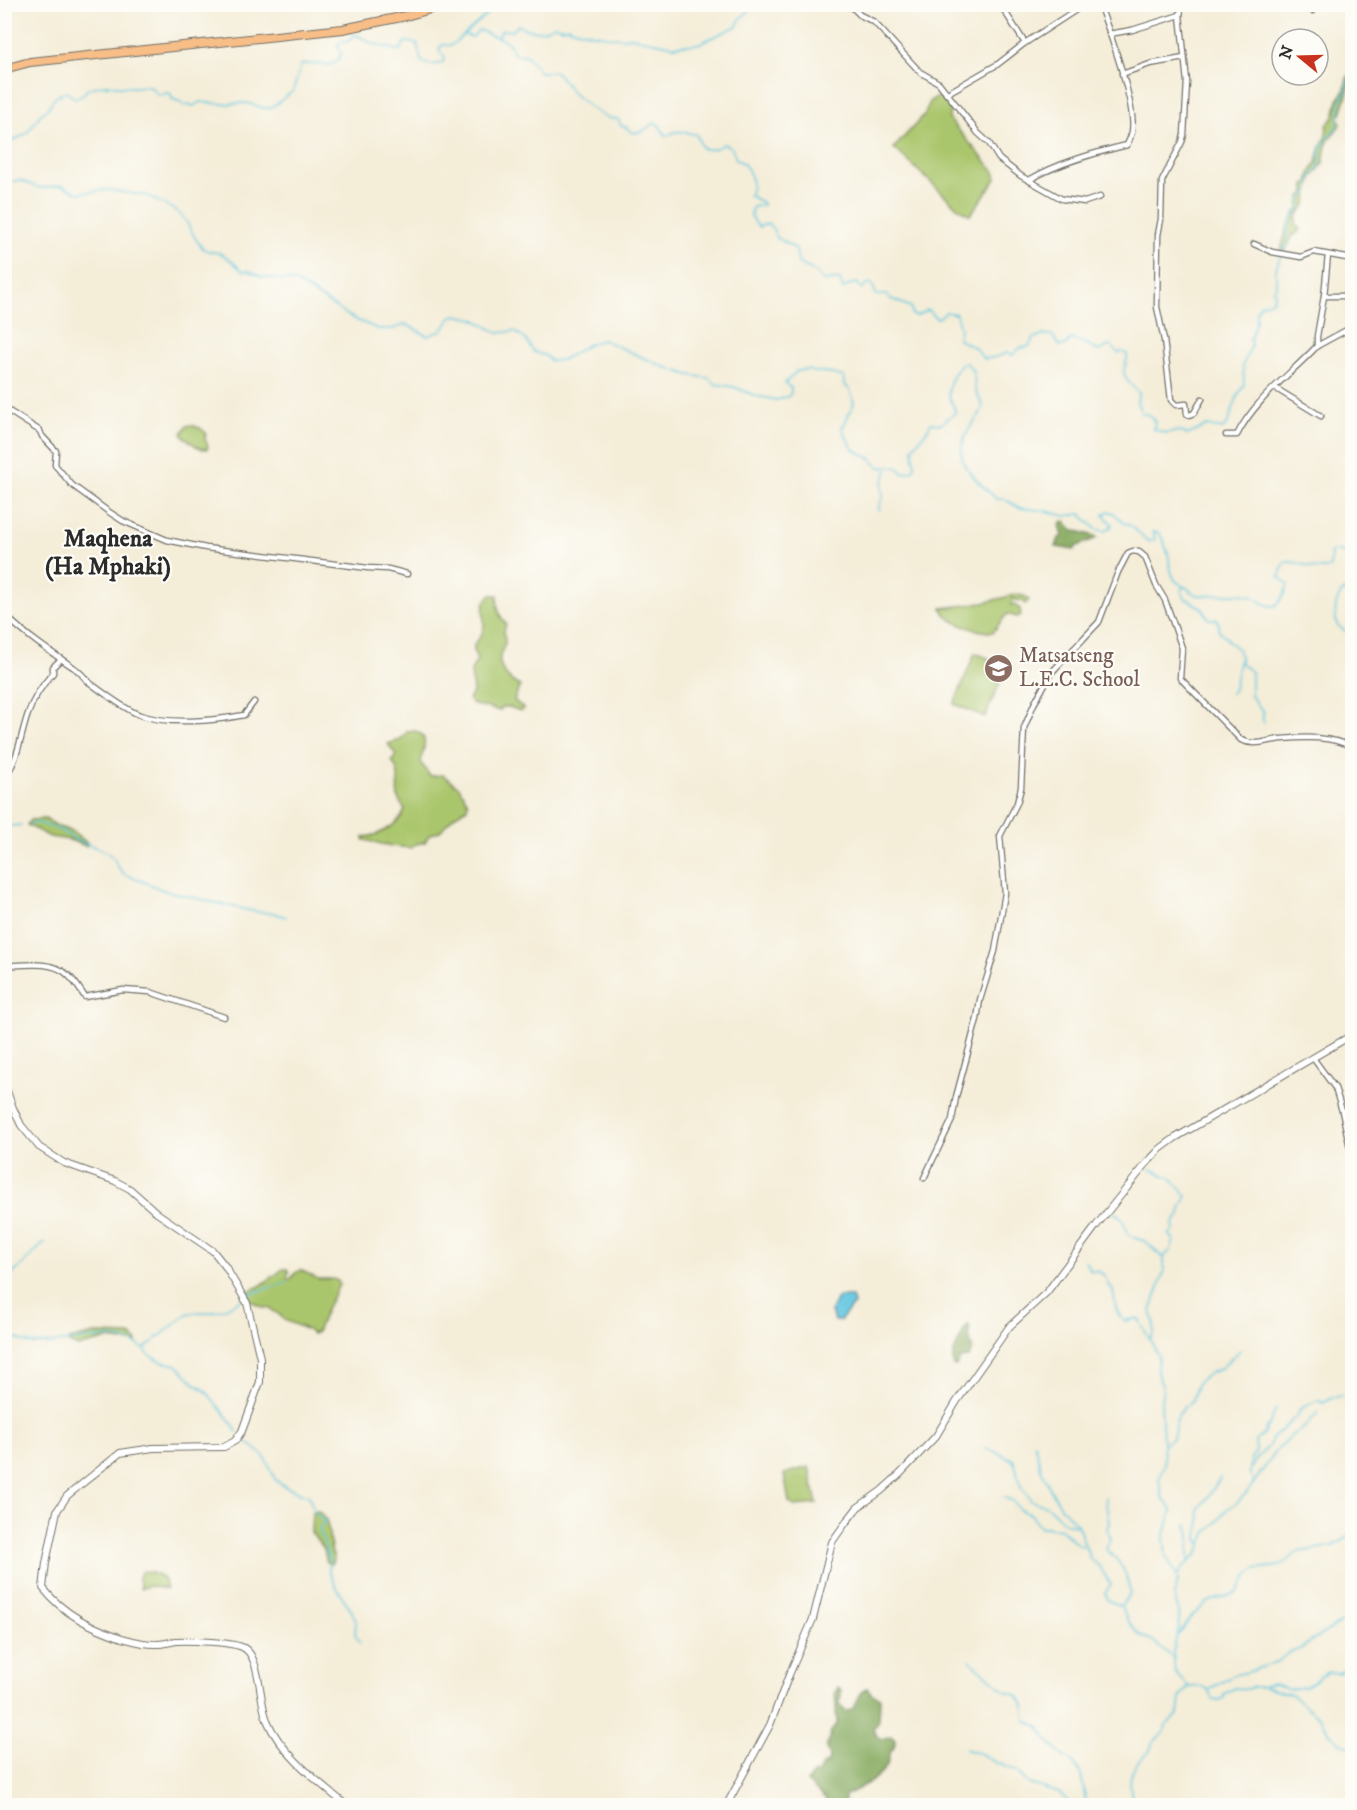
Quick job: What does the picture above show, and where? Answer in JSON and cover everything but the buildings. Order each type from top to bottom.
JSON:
[{"type":"main road","points":[[4,69],[30,62],[343,29],[448,4]]},
{"type":"street","points":[[849,4],[860,15],[874,22],[920,72],[939,83],[978,133],[989,143],[999,159],[1021,176],[1054,195],[1072,201],[1085,202],[1100,197]]},
{"type":"street","points":[[1000,4],[1025,44]]},
{"type":"street","points":[[946,94],[998,64],[1085,4]]},
{"type":"street","points":[[1029,180],[1079,159],[1126,145],[1132,131],[1132,119],[1122,74],[1099,4]]},
{"type":"street","points":[[1182,4],[1180,15],[1187,82],[1184,135],[1162,181],[1157,253],[1157,307],[1164,340],[1171,400],[1176,405],[1186,404],[1187,414],[1190,415],[1194,413],[1202,399]]},
{"type":"street","points":[[1312,11],[1314,4]]},
{"type":"street","points":[[1109,34],[1132,30],[1180,15]]},
{"type":"street","points":[[1122,74],[1150,64],[1184,58]]},
{"type":"street","points":[[1254,244],[1275,253],[1301,257],[1314,252],[1353,259]]},
{"type":"street","points":[[1317,346],[1328,255]]},
{"type":"street","points":[[1324,296],[1353,297]]},
{"type":"street","points":[[1226,435],[1237,435],[1257,404],[1317,346],[1353,327]]},
{"type":"street","points":[[1275,388],[1321,416]]},
{"type":"street","points":[[4,408],[40,431],[56,451],[55,465],[72,485],[123,521],[167,540],[206,548],[388,569],[407,574]]},
{"type":"street","points":[[924,1178],[952,1120],[994,951],[1005,893],[1000,836],[1017,803],[1021,788],[1024,728],[1051,673],[1099,622],[1118,572],[1128,553],[1139,552],[1145,557],[1156,585],[1165,600],[1182,648],[1180,678],[1241,740],[1255,744],[1281,739],[1322,738],[1353,747]]},
{"type":"street","points":[[4,614],[34,640],[75,668],[88,682],[137,714],[170,721],[232,718],[244,715],[254,702]]},
{"type":"street","points":[[4,776],[9,773],[32,704],[42,686],[53,673],[53,666],[61,658]]},
{"type":"street","points":[[4,966],[45,965],[62,970],[74,981],[85,998],[123,990],[150,992],[224,1017]]},
{"type":"street","points":[[726,1806],[770,1725],[813,1619],[832,1542],[852,1513],[900,1474],[936,1436],[957,1401],[1009,1327],[1047,1292],[1096,1226],[1160,1149],[1175,1138],[1353,1035]]},
{"type":"street","points":[[1313,1059],[1335,1088],[1353,1157]]},
{"type":"street","points":[[4,1083],[21,1125],[39,1147],[64,1163],[115,1181],[130,1189],[157,1213],[213,1251],[229,1272],[247,1303],[260,1358],[260,1382],[242,1431],[235,1441],[224,1447],[153,1448],[120,1453],[67,1496],[57,1512],[43,1588],[63,1609],[86,1624],[132,1641],[156,1645],[175,1641],[212,1643],[237,1645],[244,1648],[254,1662],[266,1717],[274,1737],[286,1751],[347,1806]]},
{"type":"green space","points":[[1352,73],[1341,114],[1338,117],[1341,124],[1328,141],[1324,162],[1312,178],[1306,204],[1297,216],[1296,225],[1300,228],[1299,231],[1292,237],[1285,251],[1281,251],[1286,231],[1299,209],[1300,198],[1305,193],[1305,185],[1317,163],[1326,136],[1327,125],[1334,117],[1347,78]]},
{"type":"green space","points":[[940,96],[950,107],[949,119],[994,171],[996,179],[970,215],[957,207],[894,148],[924,115],[931,100]]},
{"type":"green space","points":[[191,425],[206,433],[207,449],[197,447],[183,436],[182,433],[187,426]]},
{"type":"green space","points":[[1065,521],[1073,530],[1097,538],[1077,546],[1074,550],[1056,547],[1059,538],[1063,536],[1061,522]]},
{"type":"green space","points":[[1017,594],[1029,600],[1025,604],[1013,598],[1011,605],[1020,609],[1021,615],[1017,617],[1007,614],[993,632],[972,629],[956,623],[945,614],[942,608],[983,603]]},
{"type":"green space","points":[[490,595],[498,595],[499,611],[506,624],[505,643],[500,661],[505,674],[520,686],[514,700],[524,709],[520,711],[509,707],[502,707],[498,710],[475,705],[469,699],[473,692],[471,671],[477,660],[474,644],[483,631],[484,608]]},
{"type":"green space","points":[[975,653],[1007,666],[985,717],[954,704]]},
{"type":"green space","points":[[415,731],[423,736],[424,740],[421,763],[430,776],[443,775],[459,787],[468,802],[467,808],[454,816],[440,831],[429,835],[425,842],[411,848],[364,840],[364,837],[389,828],[403,814],[405,809],[397,791],[398,774],[392,761],[396,755],[388,744],[400,740],[407,732]]},
{"type":"green space","points":[[45,819],[72,831],[87,843],[86,846],[70,840],[50,837],[27,825],[30,820]]},
{"type":"green space","points":[[283,1269],[289,1272],[287,1278],[290,1280],[295,1273],[301,1270],[318,1279],[338,1281],[339,1285],[317,1332],[312,1334],[284,1320],[269,1308],[264,1308],[251,1301],[247,1294],[248,1291],[260,1286]]},
{"type":"green space","points":[[969,1325],[972,1350],[968,1358],[960,1359],[954,1367],[954,1351],[965,1327]]},
{"type":"green space","points":[[95,1334],[130,1335],[137,1343],[108,1339],[78,1347],[69,1343],[69,1340]]},
{"type":"green space","points":[[809,1467],[817,1504],[794,1506],[789,1502],[784,1474]]},
{"type":"green space","points":[[317,1511],[328,1525],[334,1558],[331,1564],[327,1563],[324,1550],[311,1532],[312,1512]]},
{"type":"green space","points":[[142,1571],[162,1578],[167,1589],[150,1586],[140,1588],[139,1577]]},
{"type":"green space","points":[[838,1688],[841,1691],[840,1705],[845,1711],[853,1708],[860,1694],[867,1688],[880,1698],[879,1720],[873,1728],[881,1739],[891,1736],[895,1742],[887,1765],[879,1775],[845,1795],[845,1800],[841,1803],[829,1803],[807,1782],[813,1774],[818,1773],[823,1765],[828,1763],[829,1756],[826,1748],[831,1731],[837,1725],[835,1692]]},
{"type":"water","points":[[852,1297],[854,1304],[840,1321],[834,1321],[831,1311],[836,1299]]},
{"type":"waterway","points":[[4,146],[27,133],[60,94],[66,92],[75,98],[80,97],[89,88],[105,85],[150,86],[158,95],[171,94],[172,99],[181,102],[184,106],[187,104],[194,106],[199,102],[247,103],[271,108],[293,91],[301,65],[334,63],[341,54],[339,43],[349,41],[355,34],[371,43],[397,50],[400,50],[405,42],[417,43],[421,61],[432,65],[443,63],[445,56],[439,49],[442,45],[452,45],[499,4]]},
{"type":"waterway","points":[[497,37],[502,30],[512,31],[518,25],[536,31],[554,25],[564,28],[567,26],[599,35],[631,37],[674,46],[698,44],[737,26],[741,18],[756,4]]},
{"type":"waterway","points":[[465,35],[473,37],[479,30],[504,40],[510,45],[514,54],[526,55],[540,72],[556,72],[585,104],[605,117],[618,119],[621,126],[633,133],[643,131],[655,123],[665,135],[679,132],[696,134],[702,148],[713,149],[723,144],[730,146],[736,159],[741,161],[750,174],[752,185],[749,195],[763,203],[763,205],[753,207],[751,213],[753,220],[759,227],[768,223],[776,237],[796,249],[798,263],[816,272],[823,281],[840,280],[843,289],[857,283],[862,289],[870,283],[876,295],[887,295],[911,307],[912,315],[916,316],[928,310],[936,318],[946,312],[956,314],[960,329],[958,339],[975,348],[984,359],[1007,353],[1013,355],[1020,348],[1028,347],[1034,338],[1045,335],[1052,335],[1060,346],[1066,345],[1071,339],[1099,351],[1111,345],[1118,353],[1127,354],[1125,377],[1139,392],[1137,401],[1141,413],[1149,415],[1155,422],[1153,429],[1166,433],[1180,431],[1187,435],[1207,426],[1223,429],[1228,423],[1244,385],[1243,365],[1251,346],[1250,340],[1256,320],[1256,311],[1261,304],[1272,301],[1275,293],[1273,290],[1276,287],[1276,269],[1283,249],[1287,247],[1287,231],[1299,210],[1300,199],[1308,192],[1312,177],[1319,167],[1321,148],[1336,127],[1340,101],[1352,74]]},
{"type":"waterway","points":[[4,169],[7,184],[4,189]]},
{"type":"waterway","points":[[7,184],[21,181],[41,188],[62,185],[78,193],[108,190],[149,196],[181,215],[198,242],[206,250],[224,255],[243,271],[249,271],[262,277],[296,282],[354,319],[378,329],[393,329],[405,324],[428,336],[440,331],[451,317],[456,315],[474,319],[498,333],[515,331],[526,340],[534,352],[546,356],[550,361],[562,360],[589,344],[603,340],[662,366],[689,375],[709,378],[715,384],[734,387],[756,396],[777,400],[789,396],[791,388],[785,383],[797,371],[809,370],[844,377],[844,384],[850,390],[854,403],[842,426],[853,449],[872,459],[882,468],[890,466],[899,468],[903,473],[912,471],[915,466],[913,448],[931,423],[941,424],[955,413],[950,400],[949,386],[958,368],[961,364],[966,363],[973,373],[976,392],[983,407],[963,442],[963,461],[973,477],[996,499],[1004,499],[1020,508],[1065,516],[1081,514],[1096,529],[1105,531],[1112,524],[1104,515],[1108,511],[1114,513],[1148,541],[1155,539],[1153,532],[1159,533],[1168,554],[1173,577],[1194,594],[1248,595],[1273,606],[1281,600],[1288,584],[1279,577],[1285,562],[1296,562],[1318,569],[1330,568],[1331,552],[1334,551],[1343,553],[1352,561]]},
{"type":"waterway","points":[[879,511],[883,498],[882,484],[886,468]]},
{"type":"waterway","points":[[1183,587],[1181,590],[1185,598],[1202,608],[1209,619],[1217,619],[1219,631],[1239,650],[1241,663],[1251,672],[1251,696],[1264,713],[1262,716],[1264,723]]},
{"type":"waterway","points":[[1352,592],[1343,591],[1335,611],[1337,625],[1345,631],[1352,629]]},
{"type":"waterway","points":[[1231,693],[1234,689],[1240,658]]},
{"type":"waterway","points":[[29,824],[39,823],[60,830],[76,840],[103,850],[113,857],[124,874],[166,891],[286,917]]},
{"type":"waterway","points":[[4,827],[21,825]]},
{"type":"waterway","points":[[1130,1806],[1133,1800],[1130,1785],[1132,1772],[1139,1761],[1150,1751],[1155,1741],[1164,1734],[1166,1724],[1178,1715],[1180,1697],[1189,1687],[1175,1672],[1173,1652],[1179,1627],[1174,1595],[1178,1581],[1166,1556],[1164,1538],[1172,1510],[1162,1497],[1159,1480],[1164,1464],[1161,1401],[1163,1388],[1157,1373],[1158,1355],[1150,1340],[1154,1332],[1151,1311],[1164,1272],[1164,1257],[1171,1250],[1174,1240],[1169,1234],[1174,1230],[1173,1224],[1180,1215],[1187,1196],[1171,1178],[1150,1169]]},
{"type":"waterway","points":[[1113,1212],[1121,1218],[1130,1235],[1147,1242],[1163,1257]]},
{"type":"waterway","points":[[4,1277],[12,1275],[45,1242]]},
{"type":"waterway","points":[[1085,1261],[1091,1271],[1103,1274],[1109,1287],[1112,1288],[1116,1310],[1121,1317],[1125,1321],[1138,1318],[1150,1340]]},
{"type":"waterway","points":[[246,1295],[288,1282]]},
{"type":"waterway","points":[[4,1331],[31,1344],[105,1337],[119,1338],[144,1349],[187,1314],[219,1310],[242,1298]]},
{"type":"waterway","points":[[145,1350],[162,1362],[177,1365],[194,1383],[205,1390],[237,1433]]},
{"type":"waterway","points":[[1164,1444],[1173,1438],[1178,1415],[1192,1401],[1198,1382],[1220,1369],[1240,1350]]},
{"type":"waterway","points":[[1251,1469],[1272,1439],[1298,1415],[1300,1409],[1318,1400],[1323,1403],[1345,1395],[1349,1388],[1352,1388]]},
{"type":"waterway","points":[[1254,1482],[1250,1474],[1251,1458],[1256,1452],[1255,1441],[1265,1433],[1276,1409]]},
{"type":"waterway","points":[[1178,1575],[1182,1568],[1198,1554],[1206,1533],[1226,1510],[1248,1491],[1276,1451],[1292,1435],[1304,1428],[1318,1412]]},
{"type":"waterway","points":[[241,1437],[264,1456],[278,1482],[309,1496],[314,1512],[325,1521],[319,1529],[329,1558],[329,1572],[356,1621],[355,1634],[360,1644]]},
{"type":"waterway","points":[[1034,1443],[1041,1469],[1050,1489],[1062,1508],[1078,1526],[1090,1559],[1099,1566],[1111,1585],[1105,1593],[1107,1600],[1121,1606],[1128,1621],[1139,1635],[1153,1641],[1174,1659]]},
{"type":"waterway","points":[[986,1448],[1012,1459],[1020,1485],[1031,1501],[1047,1506],[1064,1522],[1077,1526]]},
{"type":"waterway","points":[[1201,1544],[1198,1539],[1200,1520],[1198,1509],[1220,1478]]},
{"type":"waterway","points":[[1003,1497],[1013,1501],[1020,1510],[1032,1515],[1040,1527],[1059,1528],[1082,1546]]},
{"type":"waterway","points":[[1105,1497],[1110,1539],[1106,1550],[1120,1564],[1129,1587],[1130,1594],[1122,1605]]},
{"type":"waterway","points":[[1187,1525],[1190,1536],[1190,1561]]},
{"type":"waterway","points":[[1179,1634],[1191,1617],[1208,1602],[1237,1593],[1248,1575],[1255,1569],[1280,1566],[1298,1552],[1333,1546],[1352,1535]]},
{"type":"waterway","points":[[1210,1689],[1234,1675],[1279,1661],[1288,1653],[1300,1649],[1341,1622]]},
{"type":"waterway","points":[[970,1660],[1005,1691],[1017,1695],[1024,1705],[1026,1721],[1038,1726],[1060,1754],[1073,1763],[1081,1774],[1086,1802],[1090,1806]]},
{"type":"waterway","points":[[1264,1686],[1274,1684],[1291,1689],[1305,1687],[1328,1672],[1338,1673],[1352,1667]]},
{"type":"waterway","points":[[1190,1687],[1205,1687],[1213,1699],[1219,1700],[1235,1688],[1263,1687],[1292,1695],[1320,1718],[1340,1743],[1352,1746]]},
{"type":"waterway","points":[[965,1749],[1015,1770],[1029,1784],[1059,1793],[1073,1806]]},
{"type":"place","name":"Matsatseng L.E.C. School","points":[[998,668]]},
{"type":"district","name":"Maqhena (Ha Mphaki)","points":[[108,553]]}]
